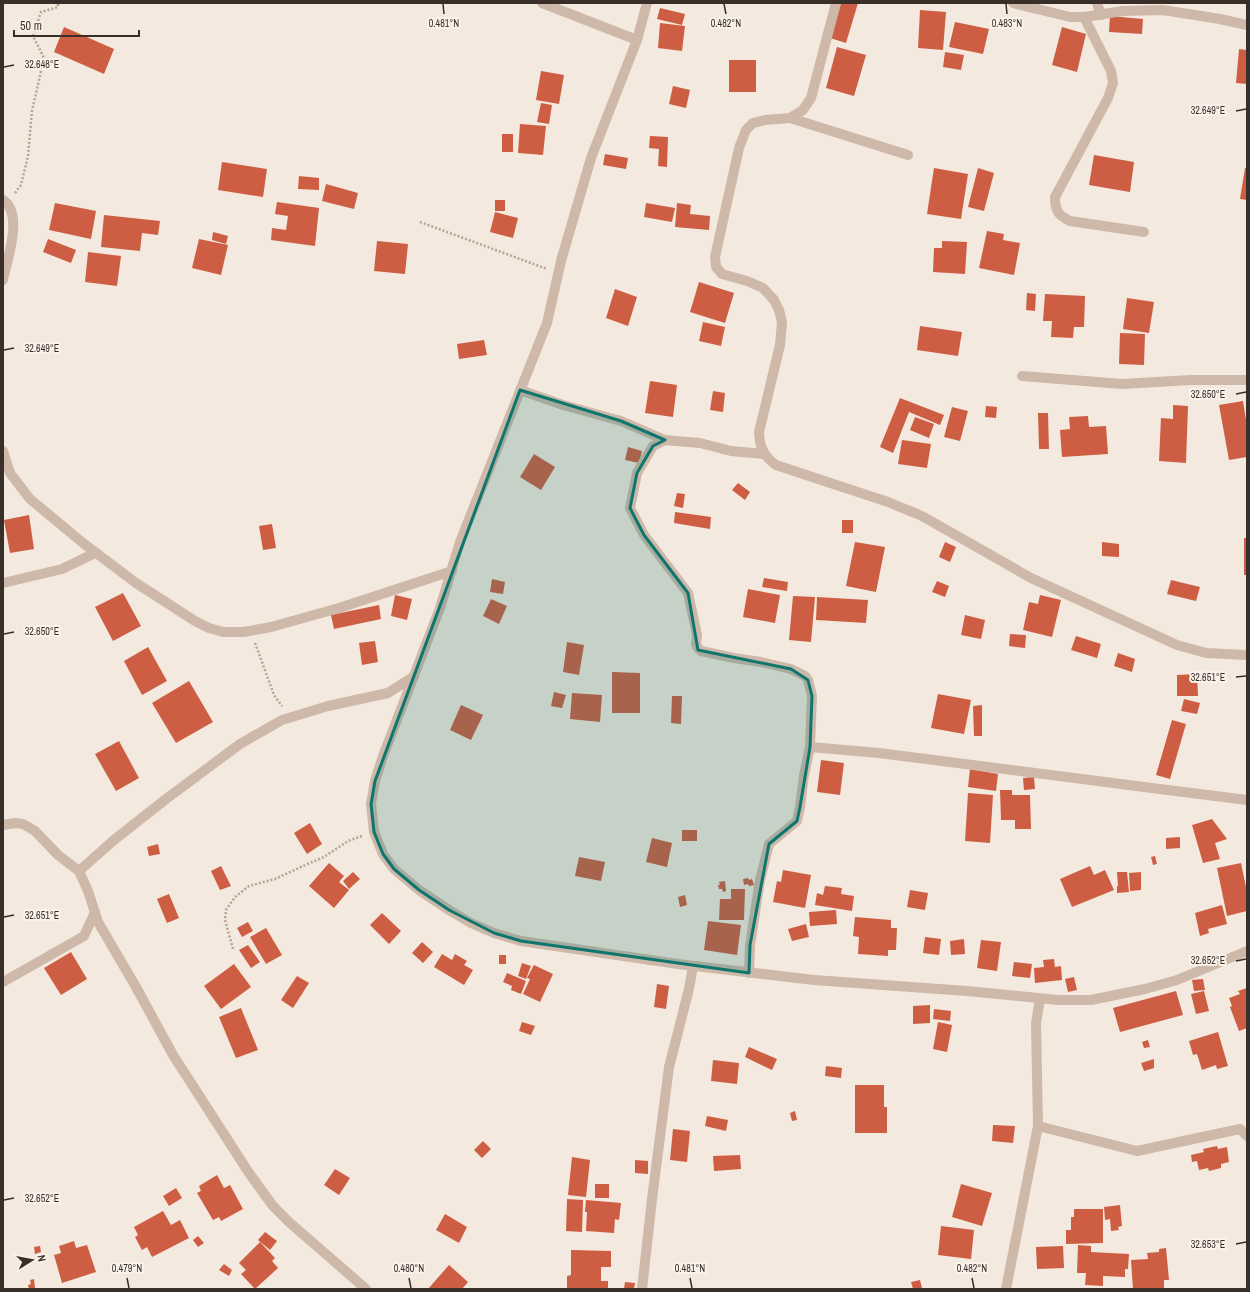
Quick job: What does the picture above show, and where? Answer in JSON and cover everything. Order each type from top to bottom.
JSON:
[{"type":"street","points":[[542,3],[637,40]]},
{"type":"street","points":[[647,3],[637,40],[591,158],[558,273],[547,323],[460,542],[440,608],[383,756],[375,781],[371,804],[374,832],[383,854],[394,869],[419,890],[449,910],[471,923],[494,933],[521,941],[692,966],[814,980],[967,991],[1040,999],[1091,1000],[1145,989],[1178,980],[1247,951]]},
{"type":"street","points":[[790,118],[803,110],[810,98],[836,3]]},
{"type":"street","points":[[1013,3],[1070,17],[1084,17],[1123,11],[1163,10],[1247,25]]},
{"type":"street","points":[[1098,3],[1101,15]]},
{"type":"street","points":[[1084,17],[1112,71],[1113,83],[1108,98],[1055,197],[1055,207],[1061,216],[1070,221],[1144,232]]},
{"type":"street","points":[[908,155],[790,118],[765,120],[753,123],[746,130],[739,148],[715,257],[716,266],[722,274],[747,281],[763,288],[774,300],[779,310],[782,322],[780,344],[759,432],[760,446],[764,454],[776,465],[888,502],[922,516],[1031,578],[1177,645],[1206,653],[1247,655]]},
{"type":"street","points":[[3,280],[13,232],[11,211],[5,202]]},
{"type":"street","points":[[1022,376],[1122,384],[1191,380],[1247,380]]},
{"type":"street","points":[[520,390],[563,405],[621,421],[665,440],[700,443],[731,451],[764,454]]},
{"type":"street","points":[[665,440],[653,446],[637,473],[630,508],[644,535],[688,593],[697,635],[696,644],[698,648],[734,658],[791,669],[808,680],[812,696],[810,747],[797,821],[769,844],[760,880],[750,945],[749,972]]},
{"type":"street","points":[[3,451],[10,473],[30,499],[95,553],[136,583],[195,621],[209,628],[223,632],[232,633],[252,631],[338,608],[452,571]]},
{"type":"street","points":[[3,584],[62,569],[95,553]]},
{"type":"street","points":[[79,871],[114,840],[166,799],[234,749],[282,720],[328,706],[388,693],[413,677]]},
{"type":"street","points":[[810,747],[879,753],[1247,800]]},
{"type":"street","points":[[3,825],[15,823],[23,824],[36,831],[58,855],[79,871],[88,891],[98,922],[174,1055],[249,1173],[273,1206],[312,1244],[342,1267],[366,1289]]},
{"type":"street","points":[[3,982],[84,936],[95,912]]},
{"type":"street","points":[[642,1289],[669,1067],[689,989],[692,966]]},
{"type":"street","points":[[1006,1289],[1038,1126],[1036,1023],[1040,999]]},
{"type":"street","points":[[1038,1126],[1137,1151],[1240,1129],[1247,1136]]},
{"type":"path","points":[[5,202],[21,185],[28,156],[32,111],[44,58],[32,36],[41,12],[58,7],[58,3]]},
{"type":"path","points":[[420,222],[558,273]]},
{"type":"path","points":[[252,631],[262,664],[274,695],[289,717]]},
{"type":"path","points":[[233,949],[225,920],[226,910],[235,897],[249,886],[275,879],[324,857],[348,840],[374,832]]},
{"type":"highlighted area","points":[[520,390],[621,421],[665,440],[653,446],[637,473],[630,508],[644,535],[688,593],[698,650],[791,669],[808,680],[812,696],[810,747],[800,807],[797,821],[769,844],[750,945],[749,973],[521,941],[494,933],[449,910],[419,890],[394,869],[383,854],[374,832],[371,804],[375,781]]},
{"type":"building","points":[[841,3],[858,3],[846,43],[830,38]]},
{"type":"building","points":[[660,8],[685,14],[682,25],[657,19]]},
{"type":"building","points":[[920,10],[946,12],[943,50],[918,48]]},
{"type":"building","points":[[1110,16],[1143,19],[1142,34],[1109,32]]},
{"type":"building","points":[[955,22],[989,29],[983,54],[949,47]]},
{"type":"building","points":[[660,23],[685,26],[682,51],[658,48]]},
{"type":"building","points":[[64,27],[114,49],[104,74],[54,52]]},
{"type":"building","points":[[1062,27],[1086,34],[1077,72],[1052,65]]},
{"type":"building","points":[[837,47],[866,55],[854,96],[826,88]]},
{"type":"building","points":[[1239,49],[1247,50],[1247,84],[1236,83]]},
{"type":"building","points":[[945,52],[964,55],[961,70],[943,67]]},
{"type":"building","points":[[729,60],[756,60],[756,92],[729,92]]},
{"type":"building","points":[[541,71],[564,75],[559,104],[536,100]]},
{"type":"building","points":[[673,86],[690,90],[686,108],[669,104]]},
{"type":"building","points":[[541,103],[552,105],[549,124],[537,122]]},
{"type":"building","points":[[520,124],[546,126],[543,155],[518,153]]},
{"type":"building","points":[[502,134],[513,134],[513,152],[502,152]]},
{"type":"building","points":[[650,136],[668,137],[667,167],[658,166],[659,149],[649,148]]},
{"type":"building","points":[[605,154],[628,158],[626,169],[603,165]]},
{"type":"building","points":[[1094,155],[1134,162],[1130,192],[1089,185]]},
{"type":"building","points":[[222,162],[267,169],[263,197],[218,190]]},
{"type":"building","points":[[934,168],[968,174],[961,219],[927,214]]},
{"type":"building","points":[[978,168],[994,173],[984,211],[968,207]]},
{"type":"building","points":[[1245,168],[1247,168],[1247,200],[1240,199]]},
{"type":"building","points":[[299,176],[319,178],[319,190],[298,189]]},
{"type":"building","points":[[326,184],[358,193],[354,209],[322,201]]},
{"type":"building","points":[[495,200],[505,200],[505,211],[495,211]]},
{"type":"building","points":[[277,202],[319,208],[315,246],[271,240],[272,228],[286,230],[288,216],[275,214]]},
{"type":"building","points":[[55,203],[96,211],[91,239],[49,230]]},
{"type":"building","points":[[646,203],[675,208],[672,222],[644,217]]},
{"type":"building","points":[[677,203],[691,205],[690,214],[710,216],[709,230],[675,227]]},
{"type":"building","points":[[495,212],[518,218],[513,238],[490,232]]},
{"type":"building","points":[[104,215],[160,221],[158,235],[142,233],[140,251],[101,247]]},
{"type":"building","points":[[987,231],[1004,234],[1003,240],[1020,243],[1014,275],[979,268]]},
{"type":"building","points":[[213,232],[228,236],[226,244],[212,240]]},
{"type":"building","points":[[48,239],[76,250],[71,263],[43,252]]},
{"type":"building","points":[[199,239],[228,245],[221,275],[192,268]]},
{"type":"building","points":[[377,241],[408,244],[405,274],[374,271]]},
{"type":"building","points":[[942,241],[967,242],[965,274],[933,272],[934,248],[942,248]]},
{"type":"building","points":[[88,252],[121,256],[117,286],[85,282]]},
{"type":"building","points":[[699,282],[734,293],[725,323],[690,312]]},
{"type":"building","points":[[615,289],[637,297],[628,326],[606,318]]},
{"type":"building","points":[[1027,293],[1036,294],[1035,311],[1026,310]]},
{"type":"building","points":[[1045,294],[1085,296],[1084,327],[1074,327],[1073,338],[1051,337],[1052,321],[1043,321]]},
{"type":"building","points":[[1127,298],[1154,302],[1149,333],[1123,329]]},
{"type":"building","points":[[703,322],[725,327],[721,346],[699,341]]},
{"type":"building","points":[[920,326],[962,332],[958,356],[917,350]]},
{"type":"building","points":[[1120,333],[1145,334],[1144,365],[1119,364]]},
{"type":"building","points":[[484,340],[487,355],[459,359],[457,344]]},
{"type":"building","points":[[650,381],[677,385],[673,417],[645,413]]},
{"type":"building","points":[[713,391],[725,393],[723,412],[710,410]]},
{"type":"building","points":[[900,398],[944,415],[940,425],[909,412],[893,453],[880,447]]},
{"type":"building","points":[[1243,401],[1247,426],[1247,457],[1229,460],[1219,405]]},
{"type":"building","points":[[1173,405],[1188,406],[1186,463],[1159,461],[1161,418],[1173,419]]},
{"type":"building","points":[[986,406],[997,407],[996,418],[985,417]]},
{"type":"building","points":[[952,407],[968,411],[960,441],[944,437]]},
{"type":"building","points":[[1038,413],[1048,413],[1049,449],[1039,449]]},
{"type":"building","points":[[1088,416],[1089,427],[1106,426],[1108,454],[1062,457],[1060,430],[1070,429],[1069,417]]},
{"type":"building","points":[[915,417],[934,424],[929,438],[910,430]]},
{"type":"building","points":[[902,440],[931,444],[927,468],[898,464]]},
{"type":"building","points":[[628,447],[642,451],[639,463],[625,460]]},
{"type":"building","points":[[534,454],[555,467],[541,490],[520,477]]},
{"type":"building","points":[[738,483],[750,492],[745,500],[732,490]]},
{"type":"building","points":[[677,493],[685,494],[683,508],[674,506]]},
{"type":"building","points":[[675,512],[711,517],[710,529],[674,523]]},
{"type":"building","points":[[29,515],[34,549],[10,553],[4,520]]},
{"type":"building","points":[[842,520],[853,520],[853,533],[842,533]]},
{"type":"building","points":[[272,524],[276,548],[263,550],[259,526]]},
{"type":"building","points":[[1244,538],[1247,538],[1247,575],[1244,575]]},
{"type":"building","points":[[855,542],[885,547],[876,592],[846,586]]},
{"type":"building","points":[[945,542],[956,547],[950,562],[939,557]]},
{"type":"building","points":[[1102,542],[1119,544],[1119,557],[1102,556]]},
{"type":"building","points":[[764,578],[788,582],[787,591],[762,587]]},
{"type":"building","points":[[492,579],[505,582],[503,594],[490,592]]},
{"type":"building","points":[[1171,580],[1200,587],[1196,601],[1167,594]]},
{"type":"building","points":[[937,581],[949,586],[945,597],[932,592]]},
{"type":"building","points":[[748,589],[780,595],[775,623],[743,617]]},
{"type":"building","points":[[123,593],[141,626],[113,641],[95,607]]},
{"type":"building","points":[[395,595],[412,599],[407,620],[391,616]]},
{"type":"building","points":[[1040,595],[1061,600],[1052,637],[1023,630],[1029,602],[1038,604]]},
{"type":"building","points":[[793,596],[815,597],[811,642],[789,640]]},
{"type":"building","points":[[817,597],[868,600],[866,623],[816,620]]},
{"type":"building","points":[[491,599],[507,606],[499,624],[483,616]]},
{"type":"building","points":[[379,605],[381,619],[334,629],[331,615]]},
{"type":"building","points":[[965,615],[985,620],[981,639],[961,635]]},
{"type":"building","points":[[1010,634],[1026,635],[1025,648],[1009,646]]},
{"type":"building","points":[[1076,636],[1101,644],[1097,658],[1071,650]]},
{"type":"building","points":[[375,641],[378,662],[362,665],[359,643]]},
{"type":"building","points":[[567,642],[584,645],[579,675],[563,672]]},
{"type":"building","points":[[148,647],[167,681],[142,695],[124,661]]},
{"type":"building","points":[[1118,653],[1135,659],[1132,672],[1114,666]]},
{"type":"building","points":[[612,672],[640,673],[640,713],[612,713]]},
{"type":"building","points":[[1197,674],[1198,696],[1177,696],[1177,675]]},
{"type":"building","points":[[189,681],[213,722],[176,743],[152,703]]},
{"type":"building","points":[[554,692],[566,695],[562,708],[551,706]]},
{"type":"building","points":[[572,693],[602,695],[600,722],[570,719]]},
{"type":"building","points":[[938,694],[971,700],[964,734],[931,728]]},
{"type":"building","points":[[672,696],[682,696],[681,724],[671,723]]},
{"type":"building","points":[[1184,699],[1200,703],[1197,714],[1181,711]]},
{"type":"building","points":[[461,705],[483,715],[471,740],[450,730]]},
{"type":"building","points":[[982,705],[982,736],[974,736],[973,706]]},
{"type":"building","points":[[1172,720],[1186,724],[1170,779],[1156,775]]},
{"type":"building","points":[[119,741],[139,778],[116,791],[95,754]]},
{"type":"building","points":[[821,760],[844,763],[840,795],[817,792]]},
{"type":"building","points":[[970,769],[998,774],[996,791],[968,787]]},
{"type":"building","points":[[1034,777],[1035,789],[1024,790],[1023,778]]},
{"type":"building","points":[[1000,790],[1012,790],[1012,795],[1030,795],[1031,829],[1015,829],[1015,820],[1001,820]]},
{"type":"building","points":[[968,793],[993,795],[990,843],[965,841]]},
{"type":"building","points":[[1212,819],[1227,839],[1215,843],[1220,859],[1203,863],[1192,825]]},
{"type":"building","points":[[310,823],[322,844],[307,854],[294,833]]},
{"type":"building","points":[[682,830],[697,830],[697,841],[682,841]]},
{"type":"building","points":[[1180,837],[1180,848],[1166,849],[1166,838]]},
{"type":"building","points":[[652,838],[672,843],[667,867],[646,862]]},
{"type":"building","points":[[158,844],[160,854],[149,856],[147,847]]},
{"type":"building","points":[[1155,856],[1157,864],[1153,865],[1151,857]]},
{"type":"building","points":[[579,857],[605,862],[601,881],[575,876]]},
{"type":"building","points":[[329,863],[344,876],[339,882],[349,890],[334,908],[309,886]]},
{"type":"building","points":[[1241,863],[1247,892],[1247,911],[1227,916],[1217,868]]},
{"type":"building","points":[[221,866],[231,886],[220,890],[211,871]]},
{"type":"building","points":[[1090,866],[1094,875],[1105,870],[1114,890],[1072,907],[1060,879]]},
{"type":"building","points":[[783,870],[811,875],[805,908],[773,902],[777,881],[781,882]]},
{"type":"building","points":[[353,872],[360,879],[349,889],[343,881]]},
{"type":"building","points":[[1117,872],[1127,872],[1129,892],[1117,893]]},
{"type":"building","points":[[1141,872],[1141,890],[1130,891],[1129,873]]},
{"type":"building","points":[[748,878],[749,880],[752,879],[754,885],[744,885],[743,879]]},
{"type":"building","points":[[725,881],[726,891],[723,892],[722,889],[719,889],[718,885],[720,885],[719,882]]},
{"type":"building","points":[[825,886],[842,888],[841,894],[854,896],[852,911],[815,905],[817,893],[823,895]]},
{"type":"building","points":[[731,889],[745,889],[744,920],[719,920],[720,899],[731,899]]},
{"type":"building","points":[[910,890],[928,893],[925,910],[907,907]]},
{"type":"building","points":[[169,894],[179,918],[167,923],[157,899]]},
{"type":"building","points":[[685,895],[687,905],[680,907],[678,897]]},
{"type":"building","points":[[1222,905],[1227,924],[1208,929],[1209,933],[1200,936],[1195,913]]},
{"type":"building","points":[[836,910],[837,924],[810,926],[809,912]]},
{"type":"building","points":[[382,913],[401,931],[389,944],[370,925]]},
{"type":"building","points":[[855,917],[891,920],[891,928],[897,928],[896,950],[888,950],[888,956],[858,954],[859,937],[853,936]]},
{"type":"building","points":[[708,921],[741,925],[737,955],[704,950]]},
{"type":"building","points":[[248,922],[253,931],[242,937],[237,928]]},
{"type":"building","points":[[806,924],[809,937],[792,941],[788,929]]},
{"type":"building","points":[[266,928],[282,955],[266,964],[250,937]]},
{"type":"building","points":[[925,937],[941,939],[939,955],[923,953]]},
{"type":"building","points":[[964,939],[965,954],[951,955],[950,941]]},
{"type":"building","points":[[981,940],[1001,942],[997,971],[977,968]]},
{"type":"building","points":[[422,942],[433,952],[423,963],[412,953]]},
{"type":"building","points":[[248,945],[260,962],[251,968],[239,950]]},
{"type":"building","points":[[71,952],[87,979],[61,995],[44,968]]},
{"type":"building","points":[[442,954],[452,960],[455,954],[467,961],[464,965],[473,970],[464,985],[434,967]]},
{"type":"building","points":[[499,955],[506,955],[506,964],[499,964]]},
{"type":"building","points":[[1054,959],[1055,967],[1061,966],[1062,980],[1035,983],[1034,968],[1044,967],[1043,960]]},
{"type":"building","points":[[1014,962],[1032,964],[1030,978],[1012,976]]},
{"type":"building","points":[[522,963],[531,966],[526,979],[518,976]]},
{"type":"building","points":[[234,964],[251,987],[221,1009],[204,986]]},
{"type":"building","points":[[534,965],[553,974],[540,1002],[523,994],[530,979],[527,978]]},
{"type":"building","points":[[507,973],[526,981],[521,994],[511,990],[512,986],[503,982]]},
{"type":"building","points":[[297,976],[309,983],[293,1008],[281,1000]]},
{"type":"building","points":[[1074,977],[1077,990],[1068,992],[1065,979]]},
{"type":"building","points":[[1203,979],[1205,990],[1194,991],[1192,980]]},
{"type":"building","points":[[657,984],[669,986],[666,1009],[654,1007]]},
{"type":"building","points":[[1247,988],[1247,1028],[1239,1031],[1230,1007],[1232,1006],[1229,998],[1240,994],[1238,991]]},
{"type":"building","points":[[1176,991],[1183,1015],[1120,1032],[1113,1008]]},
{"type":"building","points":[[1204,991],[1209,1011],[1196,1014],[1191,994]]},
{"type":"building","points":[[930,1005],[930,1023],[913,1024],[913,1006]]},
{"type":"building","points":[[241,1008],[258,1050],[236,1058],[219,1017]]},
{"type":"building","points":[[934,1009],[951,1011],[950,1021],[933,1019]]},
{"type":"building","points":[[522,1022],[535,1026],[531,1035],[519,1031]]},
{"type":"building","points":[[938,1022],[952,1025],[947,1052],[933,1049]]},
{"type":"building","points":[[1218,1032],[1228,1066],[1217,1069],[1216,1065],[1202,1070],[1197,1054],[1193,1055],[1189,1041]]},
{"type":"building","points":[[1148,1040],[1150,1047],[1144,1048],[1142,1042]]},
{"type":"building","points":[[749,1047],[777,1059],[772,1070],[745,1057]]},
{"type":"building","points":[[1154,1059],[1154,1068],[1144,1071],[1141,1063]]},
{"type":"building","points":[[713,1060],[739,1063],[737,1084],[711,1081]]},
{"type":"building","points":[[826,1066],[842,1068],[841,1078],[825,1076]]},
{"type":"building","points":[[855,1085],[884,1085],[884,1107],[887,1107],[887,1133],[855,1133]]},
{"type":"building","points":[[795,1111],[797,1120],[792,1121],[790,1113]]},
{"type":"building","points":[[707,1116],[728,1120],[726,1131],[705,1126]]},
{"type":"building","points":[[993,1125],[1015,1126],[1013,1143],[992,1141]]},
{"type":"building","points":[[673,1129],[690,1131],[687,1162],[670,1160]]},
{"type":"building","points":[[483,1141],[491,1149],[482,1158],[474,1150]]},
{"type":"building","points":[[1217,1146],[1218,1149],[1227,1147],[1229,1162],[1221,1164],[1221,1168],[1209,1171],[1208,1168],[1199,1170],[1197,1161],[1192,1162],[1191,1155],[1204,1152],[1203,1149]]},
{"type":"building","points":[[740,1155],[741,1169],[714,1171],[713,1156]]},
{"type":"building","points":[[572,1157],[590,1160],[586,1197],[568,1195]]},
{"type":"building","points":[[635,1160],[648,1161],[648,1174],[635,1173]]},
{"type":"building","points":[[335,1169],[350,1178],[339,1195],[324,1185]]},
{"type":"building","points":[[217,1175],[224,1188],[230,1185],[243,1209],[221,1221],[219,1217],[213,1220],[197,1193],[201,1191],[199,1186]]},
{"type":"building","points":[[595,1184],[609,1184],[609,1198],[595,1198]]},
{"type":"building","points":[[961,1184],[992,1193],[982,1226],[952,1217]]},
{"type":"building","points":[[176,1188],[182,1198],[169,1206],[163,1196]]},
{"type":"building","points":[[567,1199],[583,1200],[582,1232],[566,1231]]},
{"type":"building","points":[[586,1200],[621,1203],[619,1220],[615,1219],[614,1233],[586,1231]]},
{"type":"building","points":[[1120,1205],[1122,1226],[1118,1227],[1119,1230],[1111,1231],[1110,1219],[1105,1220],[1104,1207]]},
{"type":"building","points":[[1074,1209],[1103,1209],[1103,1243],[1066,1244],[1066,1230],[1071,1230],[1071,1217],[1074,1217]]},
{"type":"building","points":[[163,1211],[171,1225],[180,1220],[189,1238],[152,1257],[147,1247],[142,1250],[135,1237],[138,1235],[134,1227]]},
{"type":"building","points":[[445,1214],[467,1227],[459,1243],[436,1230]]},
{"type":"building","points":[[941,1226],[974,1230],[971,1259],[938,1255]]},
{"type":"building","points":[[265,1232],[277,1241],[270,1250],[258,1240]]},
{"type":"building","points":[[198,1236],[204,1243],[198,1247],[193,1240]]},
{"type":"building","points":[[74,1241],[76,1248],[87,1245],[96,1272],[62,1283],[54,1255],[61,1253],[59,1246]]},
{"type":"building","points":[[260,1242],[275,1258],[272,1261],[278,1268],[255,1289],[241,1274],[246,1270],[239,1263]]},
{"type":"building","points":[[1078,1245],[1091,1246],[1091,1252],[1129,1254],[1128,1269],[1125,1269],[1125,1277],[1103,1276],[1103,1286],[1085,1285],[1086,1273],[1077,1273]]},
{"type":"building","points":[[40,1246],[41,1252],[35,1254],[34,1247]]},
{"type":"building","points":[[1063,1246],[1064,1268],[1037,1269],[1036,1247]]},
{"type":"building","points":[[1166,1248],[1169,1280],[1164,1280],[1164,1289],[1133,1289],[1131,1260],[1148,1259],[1147,1253],[1159,1252],[1159,1249]]},
{"type":"building","points":[[571,1250],[611,1251],[611,1267],[601,1267],[601,1281],[608,1281],[608,1289],[567,1289],[567,1276],[571,1275]]},
{"type":"building","points":[[224,1264],[232,1270],[229,1276],[219,1270]]},
{"type":"building","points":[[449,1265],[468,1282],[462,1289],[428,1289]]},
{"type":"building","points":[[34,1279],[35,1288],[29,1289],[28,1285],[31,1284],[30,1280]]},
{"type":"building","points":[[920,1280],[922,1288],[913,1289],[911,1282]]},
{"type":"building","points":[[625,1282],[635,1283],[634,1289],[624,1289]]}]
